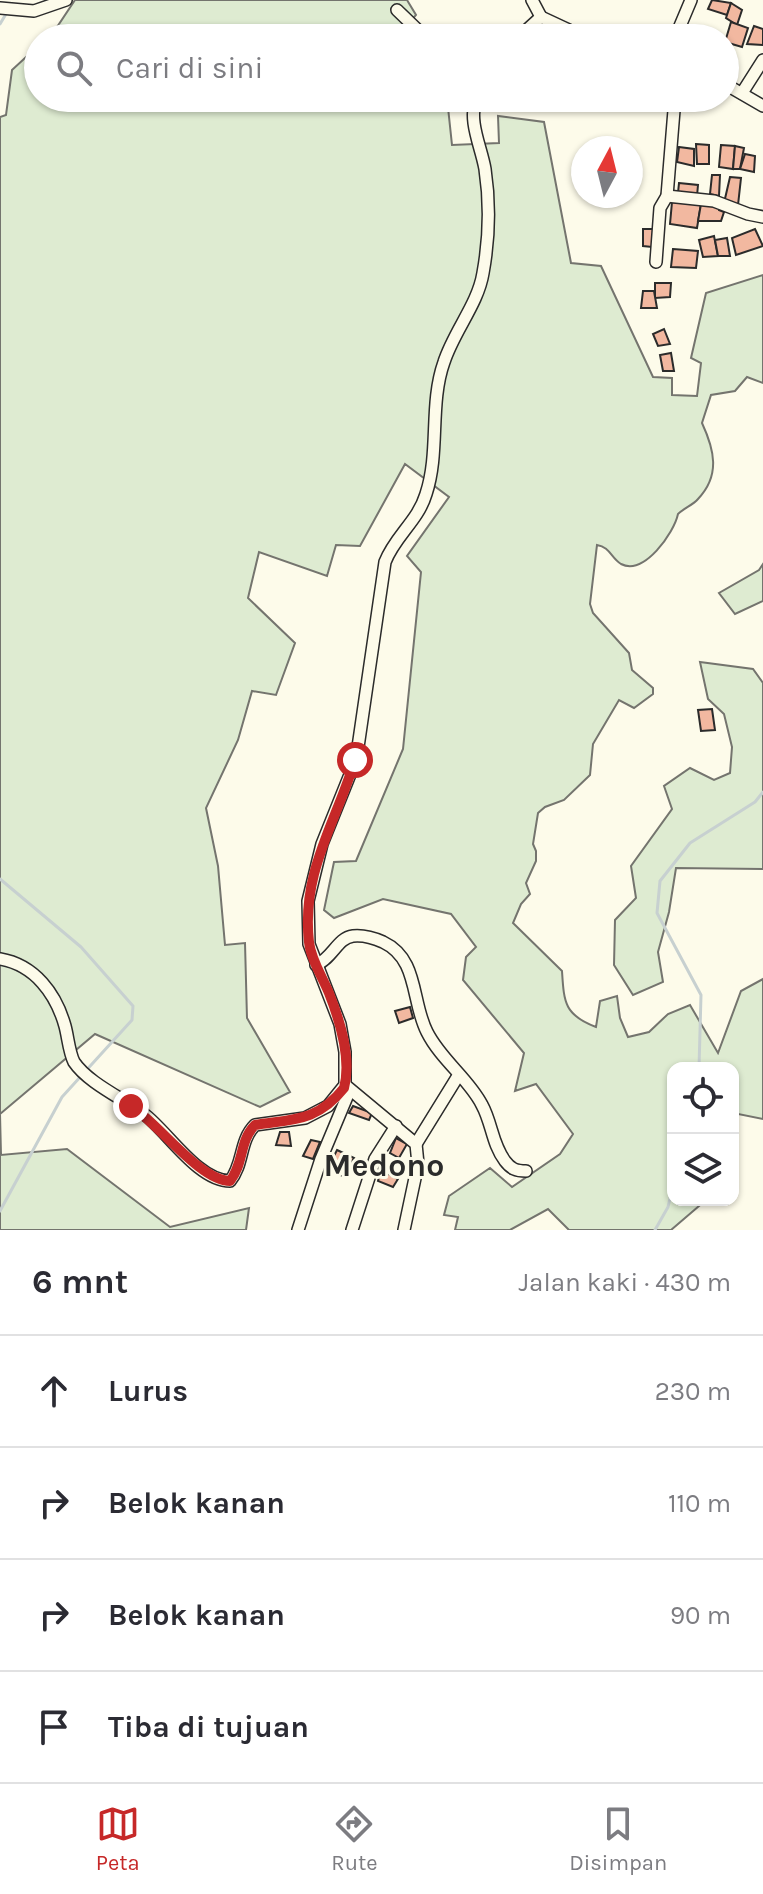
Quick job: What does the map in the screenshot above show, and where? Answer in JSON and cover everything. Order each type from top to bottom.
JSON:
[{"type":"street","points":[[2,8],[34,11],[66,0]]},
{"type":"street","points":[[532,0],[541,17],[556,24]]},
{"type":"street","points":[[681,24],[691,0]]},
{"type":"street","points":[[397,10],[412,24]]},
{"type":"street","points":[[533,24],[541,17]]},
{"type":"street","points":[[742,93],[763,60]]},
{"type":"street","points":[[739,91],[763,106]]},
{"type":"street","points":[[298,1230],[348,1087],[340,1024],[309,944],[310,892],[322,844],[355,760],[385,562],[393,545],[418,513],[427,492],[440,372],[462,319],[478,293],[483,272],[488,215],[485,167],[474,127],[475,112]]},
{"type":"street","points":[[656,262],[660,208],[667,196],[674,112]]},
{"type":"street","points":[[667,196],[714,201],[763,217]]},
{"type":"street","points":[[316,965],[331,956],[347,937],[371,938],[399,952],[408,966],[427,1033],[483,1105],[492,1137],[507,1165],[517,1171],[526,1171]]},
{"type":"street","points":[[0,959],[8,960],[45,983],[58,1005],[74,1061],[80,1067],[97,1083],[146,1115],[189,1158],[223,1181],[230,1181],[235,1175],[246,1137],[255,1125],[305,1118],[328,1106],[348,1087]]},
{"type":"street","points":[[404,1230],[418,1164],[416,1144],[458,1076]]},
{"type":"street","points":[[348,1087],[416,1144]]},
{"type":"street","points":[[352,1230],[375,1159],[396,1126]]},
{"type":"green space","points":[[75,0],[407,0],[416,15],[408,24],[59,24]]},
{"type":"green space","points":[[24,59],[24,112],[448,112],[452,145],[499,143],[498,116],[544,122],[571,263],[601,266],[653,377],[672,378],[672,395],[697,396],[701,363],[691,358],[706,293],[763,275],[763,383],[747,377],[735,391],[711,395],[702,423],[710,442],[713,462],[713,471],[705,490],[678,514],[671,532],[657,551],[639,564],[621,564],[605,548],[597,545],[590,604],[593,613],[629,653],[632,670],[653,688],[653,694],[634,708],[619,700],[593,744],[590,775],[564,800],[538,813],[533,844],[536,861],[526,883],[530,894],[521,904],[513,923],[562,971],[565,999],[577,1018],[596,1027],[600,1001],[617,996],[620,1018],[628,1037],[649,1032],[668,1014],[690,1005],[718,1053],[741,991],[763,979],[763,1119],[739,1114],[739,1062],[667,1062],[667,1206],[699,1206],[671,1230],[569,1230],[548,1209],[510,1230],[455,1230],[458,1217],[444,1215],[449,1196],[490,1168],[512,1187],[560,1154],[573,1134],[536,1084],[515,1091],[524,1053],[463,980],[466,957],[476,947],[451,914],[383,899],[334,918],[324,910],[334,862],[356,861],[403,749],[421,572],[407,556],[449,497],[405,464],[360,546],[336,545],[327,576],[259,552],[248,598],[295,643],[276,695],[252,691],[238,740],[206,808],[218,866],[225,945],[245,943],[247,1018],[290,1092],[260,1107],[95,1034],[0,1114],[0,117],[6,115],[12,70]]},
{"type":"green space","points":[[763,564],[763,601],[735,614],[719,593],[759,570]]},
{"type":"green space","points":[[700,662],[753,669],[763,683],[763,869],[676,868],[658,952],[663,982],[633,995],[614,965],[615,920],[636,898],[631,866],[672,809],[664,786],[690,768],[714,780],[730,773],[732,747],[724,714],[708,699]]},
{"type":"green space","points":[[0,1114],[1,1155],[67,1149],[170,1227],[249,1208],[246,1230],[0,1230]]},
{"type":"building","points":[[712,0],[731,3],[727,15],[708,9]]},
{"type":"building","points":[[731,3],[742,10],[737,24],[726,18]]},
{"type":"building","points":[[739,25],[748,28],[742,47],[739,46]]},
{"type":"building","points":[[754,26],[763,29],[763,45],[747,44]]},
{"type":"building","points":[[696,144],[709,145],[709,164],[697,164]]},
{"type":"building","points":[[721,145],[735,146],[733,169],[719,167]]},
{"type":"building","points":[[735,146],[744,148],[740,169],[733,169]]},
{"type":"building","points":[[679,147],[694,149],[694,166],[677,162]]},
{"type":"building","points":[[745,154],[755,156],[754,172],[740,169]]},
{"type":"building","points":[[712,175],[720,175],[719,196],[710,194]]},
{"type":"building","points":[[730,177],[741,178],[738,205],[724,203]]},
{"type":"building","points":[[679,183],[698,185],[697,196],[678,193]]},
{"type":"building","points":[[672,202],[701,204],[697,228],[670,224]]},
{"type":"building","points":[[701,204],[719,206],[719,210],[724,212],[721,221],[698,221]]},
{"type":"building","points":[[643,229],[656,229],[652,247],[643,246]]},
{"type":"building","points":[[755,229],[763,246],[736,255],[732,238]]},
{"type":"building","points":[[714,236],[718,256],[703,257],[699,240]]},
{"type":"building","points":[[727,238],[730,256],[718,256],[715,240]]},
{"type":"building","points":[[673,249],[698,251],[696,268],[671,267]]},
{"type":"building","points":[[655,283],[671,283],[670,297],[655,298]]},
{"type":"building","points":[[643,291],[654,291],[657,308],[641,308]]},
{"type":"building","points":[[664,329],[670,344],[658,346],[653,334]]},
{"type":"building","points":[[671,353],[674,371],[663,371],[660,355]]},
{"type":"building","points":[[712,709],[715,730],[701,731],[698,710]]},
{"type":"building","points":[[410,1007],[413,1018],[399,1023],[395,1011]]},
{"type":"building","points":[[353,1106],[372,1113],[369,1120],[349,1113]]},
{"type":"building","points":[[280,1132],[289,1132],[291,1146],[276,1145]]},
{"type":"building","points":[[396,1138],[407,1144],[399,1158],[390,1153]]},
{"type":"building","points":[[311,1140],[320,1142],[313,1159],[303,1156]]},
{"type":"building","points":[[337,1150],[354,1158],[343,1176],[327,1170]]},
{"type":"building","points":[[381,1170],[398,1179],[393,1187],[378,1181]]},
{"type":"waterway","points":[[0,24],[6,14]]},
{"type":"waterway","points":[[699,1062],[701,995],[657,913],[660,881],[690,843],[755,802],[763,792]]},
{"type":"waterway","points":[[0,879],[81,947],[133,1006],[132,1020],[62,1097],[0,1211]]},
{"type":"waterway","points":[[655,1230],[668,1206]]},
{"type":"district","name":"Medono","points":[[384,1165]]},
{"type":"route","points":[[131,1106],[146,1115],[189,1158],[213,1176],[230,1181],[235,1175],[246,1137],[255,1125],[305,1118],[328,1106],[344,1088],[343,1037],[309,944],[308,901],[326,831],[355,760]]}]
